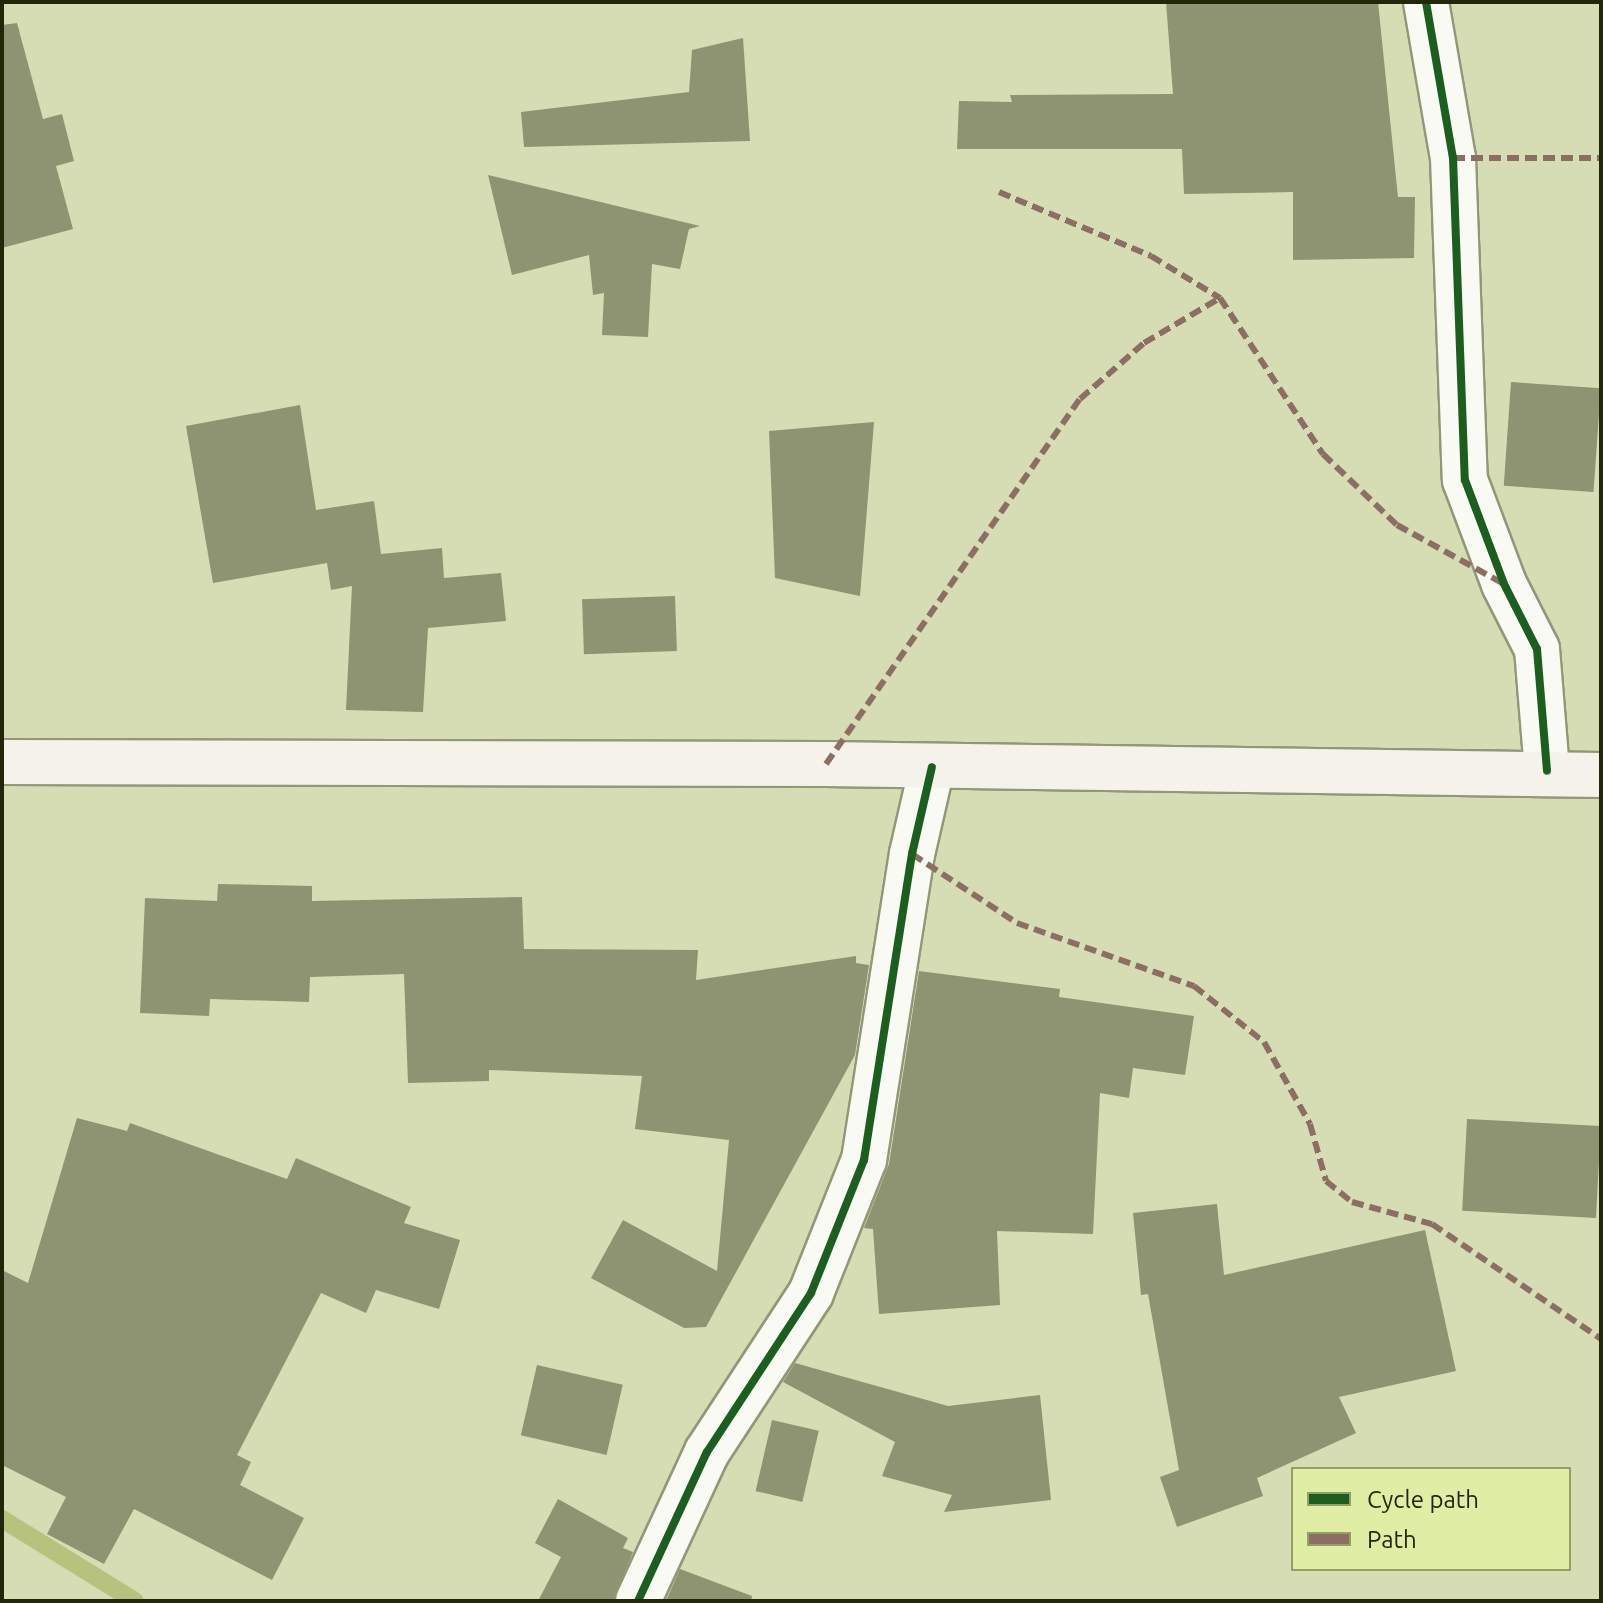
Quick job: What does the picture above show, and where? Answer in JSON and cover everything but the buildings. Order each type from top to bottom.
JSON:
[{"type":"main road","points":[[2,762],[1547,771],[1601,775]]},
{"type":"street","points":[[1426,2],[1453,158],[1465,480],[1504,584],[1537,649],[1547,771]]},
{"type":"street","points":[[638,1601],[707,1452],[811,1293],[864,1160],[912,854],[932,767]]},
{"type":"waterway","points":[[2,1519],[135,1601]]},
{"type":"marked path","points":[[1453,158],[1601,158]]},
{"type":"marked path","points":[[999,192],[1151,256],[1220,298],[1323,454],[1397,525],[1504,584]]},
{"type":"marked path","points":[[826,764],[1080,399],[1144,343],[1220,298]]},
{"type":"marked path","points":[[912,854],[1017,923],[1194,986],[1264,1042],[1310,1124],[1326,1181],[1352,1202],[1432,1224],[1601,1339]]},
{"type":"cycle path","points":[[1426,2],[1453,158],[1465,480],[1504,584],[1537,649],[1547,771]]},
{"type":"cycle path","points":[[638,1601],[707,1452],[811,1293],[864,1160],[912,854],[932,767]]}]
